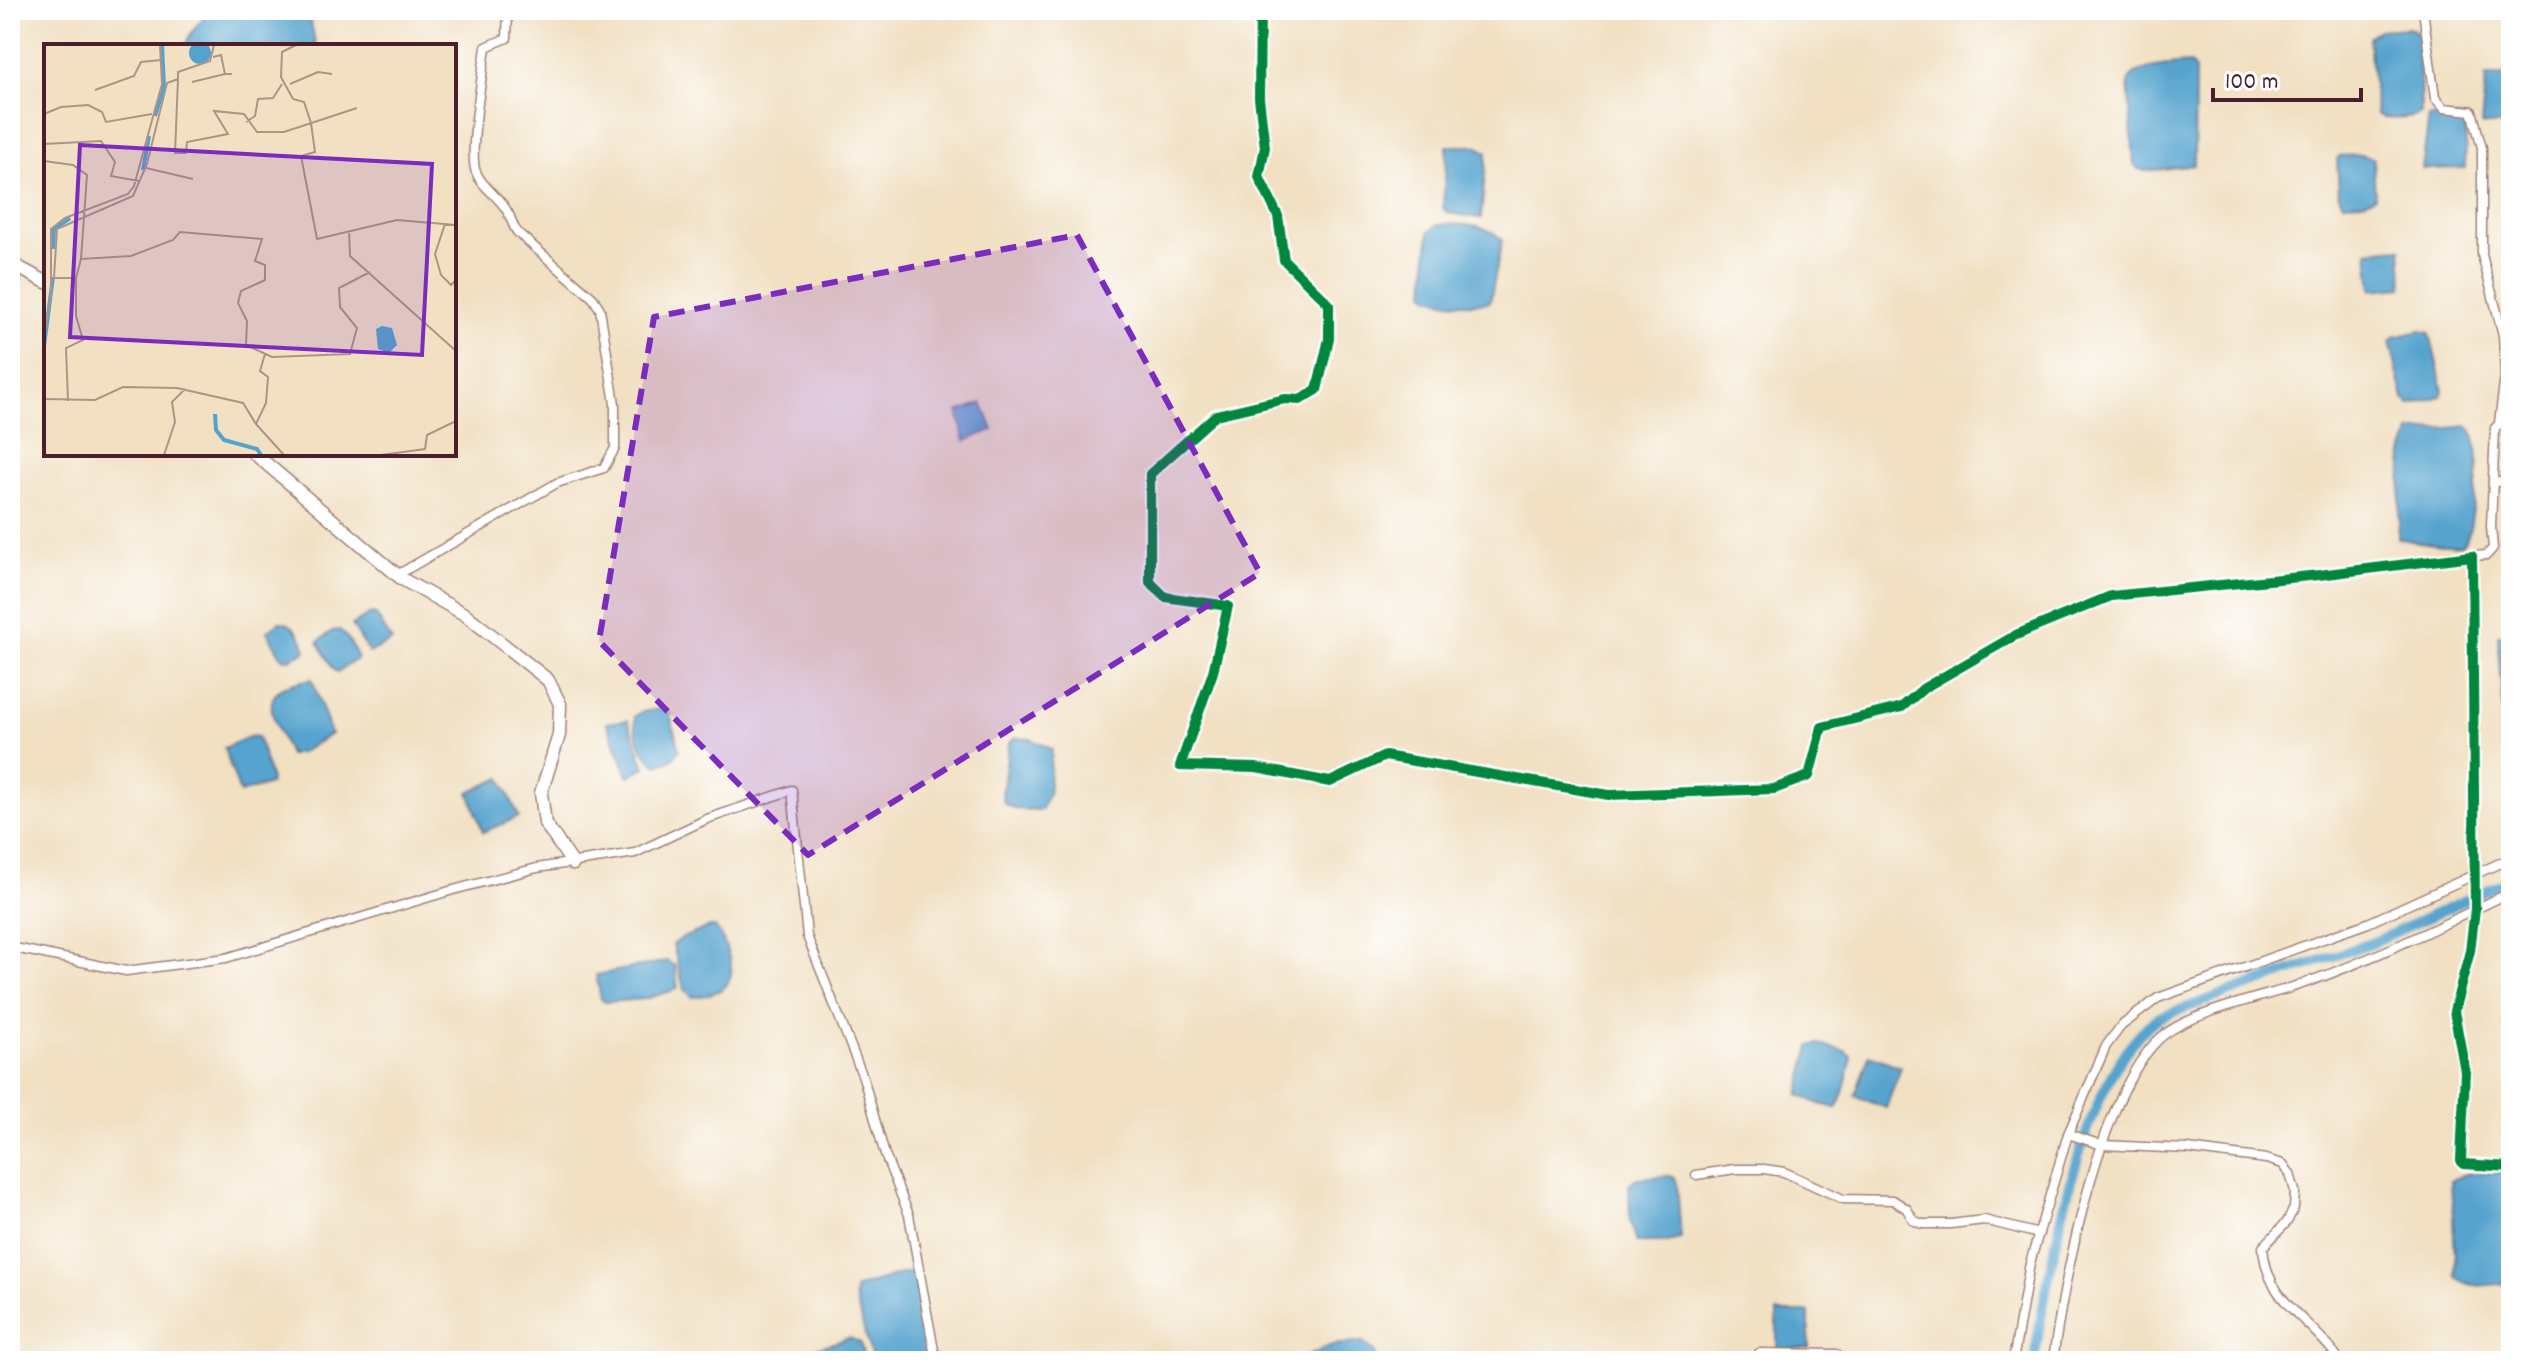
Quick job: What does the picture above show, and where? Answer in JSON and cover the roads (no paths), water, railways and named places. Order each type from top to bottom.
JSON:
[{"type":"street","points":[[397,575],[557,483],[604,468],[615,448],[615,404],[600,309],[593,298],[518,233],[512,226],[507,208],[497,201],[475,171],[473,149],[486,47],[507,38],[508,10]]},
{"type":"street","points":[[1260,10],[1259,98],[1265,147],[1259,177],[1278,216],[1284,260],[1329,304],[1329,339],[1317,390],[1300,400],[1285,399],[1216,415],[1150,474],[1150,582],[1165,597],[1228,606],[1213,672],[1180,766],[1256,768],[1330,782],[1385,756],[1609,795],[1774,789],[1809,776],[1822,727],[1902,707],[1924,688],[2016,635],[2111,596],[2487,555],[2493,548],[2495,428],[2511,414]]},
{"type":"street","points":[[2423,10],[2435,98],[2444,108],[2472,111],[2482,148],[2482,255],[2503,335],[2505,376],[2499,423]]},
{"type":"street","points":[[10,263],[44,281]]},
{"type":"street","points":[[257,456],[397,575],[466,615],[548,680],[560,704],[559,735],[541,793],[545,823],[573,864]]},
{"type":"street","points":[[2493,482],[2511,481]]},
{"type":"street","points":[[2472,556],[2475,909],[2470,951],[2454,1011],[2465,1071],[2461,1160],[2463,1164],[2511,1167]]},
{"type":"street","points":[[10,947],[126,971],[226,958],[537,868],[635,853],[707,819],[792,790],[807,936],[863,1077],[885,1155],[909,1215],[936,1361]]},
{"type":"street","points":[[2013,1361],[2030,1263],[2068,1134],[2106,1046],[2121,1026],[2158,998],[2368,923],[2511,858]]},
{"type":"street","points":[[2053,1361],[2057,1326],[2102,1145],[2125,1088],[2159,1038],[2188,1022],[2382,954],[2511,892]]},
{"type":"street","points":[[2068,1134],[2102,1145],[2188,1149],[2283,1164],[2295,1191],[2294,1208],[2287,1222],[2263,1247],[2264,1267],[2285,1302],[2340,1361]]},
{"type":"street","points":[[1696,1175],[1735,1169],[1784,1172],[1843,1199],[1893,1200],[1907,1209],[1913,1220],[1922,1224],[1984,1220],[2039,1234]]},
{"type":"street","points":[[1759,1361],[1759,1353],[1837,1354],[1835,1361]]},
{"type":"water","points":[[217,10],[302,10],[311,23],[316,44],[186,44],[197,25]]},
{"type":"water","points":[[2409,28],[2415,31],[2419,39],[2421,114],[2386,118],[2376,114],[2369,38],[2379,30]]},
{"type":"water","points":[[2190,63],[2195,70],[2194,165],[2145,171],[2138,169],[2134,164],[2128,82],[2147,69]]},
{"type":"water","points":[[2486,76],[2511,77],[2511,125],[2481,125]]},
{"type":"water","points":[[2429,117],[2467,118],[2465,168],[2422,169]]},
{"type":"water","points":[[1447,146],[1476,146],[1487,152],[1481,218],[1448,213],[1443,208]]},
{"type":"water","points":[[2340,156],[2373,158],[2375,197],[2364,202],[2343,203],[2339,195],[2337,159]]},
{"type":"water","points":[[1437,225],[1484,229],[1502,240],[1490,302],[1448,302],[1425,293],[1429,232]]},
{"type":"water","points":[[2401,248],[2403,287],[2372,290],[2368,251]]},
{"type":"water","points":[[2420,331],[2430,333],[2443,391],[2441,396],[2410,405],[2404,399],[2390,342],[2395,337]]},
{"type":"water","points":[[982,403],[993,430],[965,441],[958,412]]},
{"type":"water","points":[[2468,426],[2474,434],[2478,460],[2474,505],[2466,538],[2461,544],[2454,545],[2398,538],[2403,454],[2410,432]]},
{"type":"water","points":[[371,614],[376,615],[392,641],[369,653],[352,625]]},
{"type":"water","points":[[280,622],[294,628],[306,651],[290,659],[282,658],[267,631]]},
{"type":"water","points":[[340,630],[358,658],[338,672],[318,642],[332,631]]},
{"type":"water","points":[[2511,634],[2511,742],[2504,742],[2498,635]]},
{"type":"water","points":[[312,679],[331,734],[300,753],[289,755],[273,715],[274,696],[293,683]]},
{"type":"water","points":[[659,709],[670,714],[679,750],[672,760],[657,765],[640,743],[635,716]]},
{"type":"water","points":[[628,720],[645,767],[628,776],[607,723]]},
{"type":"water","points":[[251,736],[258,737],[271,780],[270,784],[240,793],[224,748]]},
{"type":"water","points":[[1015,738],[1031,739],[1052,749],[1048,794],[1041,810],[1015,809],[1004,803],[1002,795],[1009,743]]},
{"type":"water","points":[[501,778],[519,817],[483,832],[469,792]]},
{"type":"water","points":[[715,927],[724,941],[731,975],[718,991],[693,997],[684,989],[673,945]]},
{"type":"water","points":[[667,961],[675,966],[678,989],[645,999],[605,1002],[601,999],[596,975]]},
{"type":"water","points":[[1818,1044],[1845,1051],[1852,1057],[1841,1101],[1836,1108],[1799,1095],[1810,1046]]},
{"type":"water","points":[[1869,1055],[1901,1067],[1886,1108],[1855,1096]]},
{"type":"water","points":[[2469,1173],[2511,1173],[2511,1283],[2474,1285],[2456,1276],[2451,1180]]},
{"type":"water","points":[[1670,1176],[1677,1183],[1681,1239],[1637,1242],[1630,1221],[1629,1184],[1637,1178]]},
{"type":"water","points":[[912,1272],[916,1277],[929,1361],[873,1361],[854,1295],[856,1288]]},
{"type":"water","points":[[1777,1312],[1809,1312],[1809,1348],[1777,1349]]},
{"type":"water","points":[[849,1338],[860,1342],[865,1361],[800,1361],[798,1357],[802,1352]]},
{"type":"water","points":[[1363,1342],[1375,1353],[1377,1361],[1301,1359],[1332,1345]]},
{"type":"waterway","points":[[2034,1361],[2059,1227],[2073,1175],[2089,1125],[2109,1080],[2132,1043],[2159,1017],[2374,942],[2511,879]]}]
